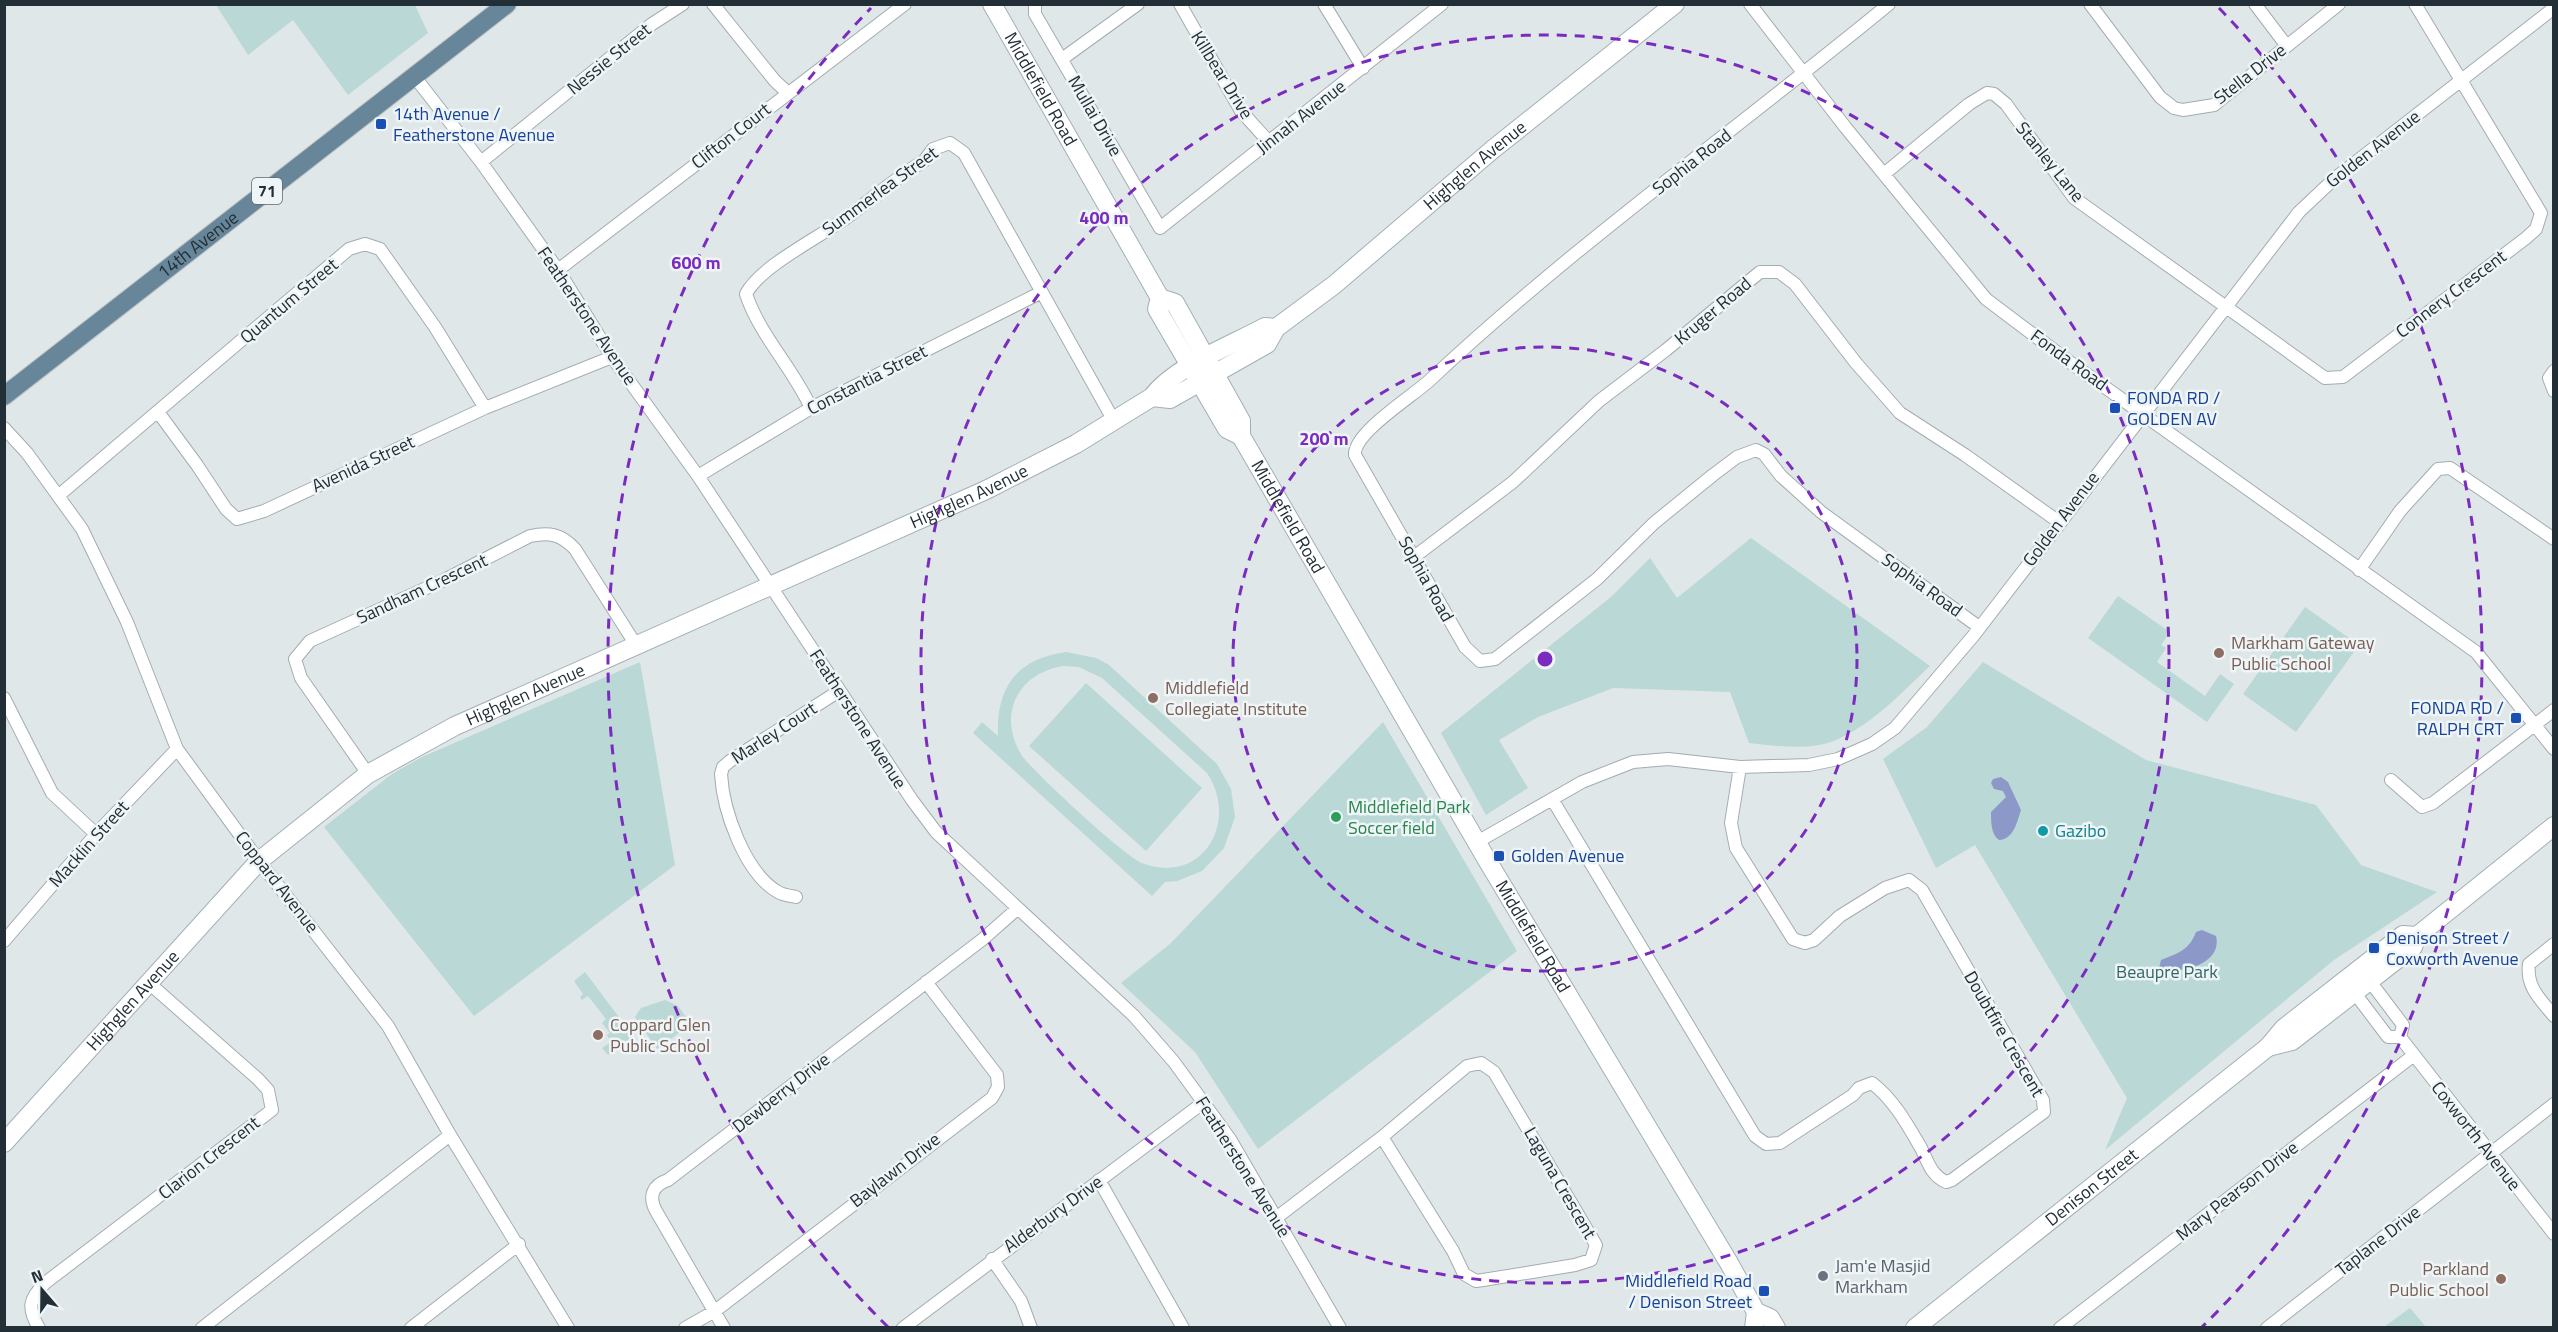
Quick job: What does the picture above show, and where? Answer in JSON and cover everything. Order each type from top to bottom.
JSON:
[{"type":"main road","name":"14th Avenue","points":[[4,396],[507,4]]},
{"type":"street","name":"Nessie Street","points":[[481,162],[652,24],[683,4]]},
{"type":"street","points":[[713,4],[775,81],[788,92]]},
{"type":"street","name":"Clifton Court","points":[[558,270],[905,4]]},
{"type":"street","name":"Middlefield Road","points":[[992,4],[1160,298],[1157,309],[1198,363],[1207,380],[1241,421],[1241,436],[1755,1320],[1770,1318],[1776,1328]]},
{"type":"street","name":"Mullai Drive","points":[[1035,4],[1035,14],[1160,228]]},
{"type":"street","points":[[1062,59],[1138,4]]},
{"type":"street","name":"Killbear Drive","points":[[1180,4],[1241,111],[1269,142]]},
{"type":"street","points":[[1324,4],[1363,68]]},
{"type":"street","name":"Jinnah Avenue","points":[[1160,228],[1442,4]]},
{"type":"street","name":"Highglen Avenue","points":[[1152,397],[1170,399],[1267,344],[1276,328],[1334,285],[1492,150],[1675,4]]},
{"type":"street","name":"Fonda Road","points":[[1750,4],[1986,299],[2359,570],[2476,652],[2553,749]]},
{"type":"street","name":"Sophia Road","points":[[1890,4],[1494,320],[1423,387],[1358,440],[1354,448],[1357,462],[1465,646],[1476,659],[1488,662],[1495,659],[1597,579],[1653,523],[1737,457],[1756,450],[1764,454],[1781,476],[1821,512],[1979,627]]},
{"type":"street","name":"Stella Drive","points":[[2090,4],[2160,97],[2174,108],[2183,110],[2214,105],[2339,4]]},
{"type":"street","points":[[2255,4],[2286,45]]},
{"type":"street","points":[[2415,4],[2460,80]]},
{"type":"street","name":"Golden Avenue","points":[[1476,842],[1582,782],[1633,762],[1668,759],[1740,767],[1809,765],[1838,759],[1872,744],[1895,728],[1979,627],[2224,305],[2299,212],[2315,195],[2553,8]]},
{"type":"street","name":"Featherstone Avenue","points":[[414,76],[481,162],[558,270],[612,357],[698,476],[771,584],[839,691],[936,832],[1134,1016],[1180,1069],[1230,1139],[1340,1328]]},
{"type":"street","name":"Connery Crescent","points":[[2224,305],[2325,378],[2336,380],[2343,377],[2536,229],[2541,213],[2460,80]]},
{"type":"street","name":"Stanley Lane","points":[[1884,174],[1969,104],[1987,93],[1994,94],[2006,104],[2074,198],[2224,305]]},
{"type":"street","name":"Summerlea Street","points":[[811,408],[786,363],[758,323],[746,294],[750,286],[768,270],[924,161],[933,149],[950,143],[964,153],[1114,421]]},
{"type":"street","name":"Quantum Street","points":[[58,496],[350,249],[365,243],[380,249],[435,327],[485,408]]},
{"type":"street","name":"Kruger Road","points":[[1414,556],[1513,482],[1599,401],[1666,350],[1760,272],[1766,270],[1779,272],[1795,284],[1856,363],[1900,413],[1965,455],[2059,522]]},
{"type":"street","name":"Constantia Street","points":[[698,476],[811,408],[1040,292]]},
{"type":"street","name":"Highglen Avenue","points":[[4,1143],[259,861],[369,774],[454,726],[986,490],[1076,444],[1152,397],[1161,386],[1198,363],[1265,327],[1276,328]]},
{"type":"street","name":"Avenida Street","points":[[158,412],[197,465],[225,509],[237,519],[264,511],[485,408],[612,357]]},
{"type":"street","points":[[2553,371],[2549,378],[2553,391]]},
{"type":"street","name":"Coppard Avenue","points":[[4,428],[82,529],[127,622],[177,749],[259,861],[388,1026],[450,1135],[519,1244],[568,1328]]},
{"type":"street","points":[[2359,570],[2400,511],[2438,468],[2450,468],[2553,539]]},
{"type":"street","name":"Sandham Crescent","points":[[369,774],[301,678],[295,659],[310,640],[444,580],[530,536],[544,533],[561,537],[575,549],[636,645]]},
{"type":"street","name":"Marley Court","points":[[796,897],[778,892],[744,854],[729,816],[722,774],[723,767],[839,691]]},
{"type":"street","points":[[4,699],[52,793],[96,834]]},
{"type":"street","points":[[2391,780],[2421,807],[2433,803],[2553,710]]},
{"type":"street","name":"Macklin Street","points":[[4,941],[96,834],[177,749]]},
{"type":"street","name":"Doubtfire Crescent","points":[[1552,799],[1755,1136],[1766,1144],[1780,1143],[1853,1095],[1859,1088],[1872,1083],[1883,1090],[1895,1106],[1933,1173],[1946,1182],[1952,1180],[2044,1112],[2043,1100],[1922,890],[1909,880],[1895,883],[1858,905],[1828,925],[1814,940],[1805,943],[1793,939],[1736,848],[1731,823],[1740,767]]},
{"type":"street","name":"Denison Street","points":[[1915,1328],[2268,1047],[2292,1041],[2365,975],[2403,935],[2417,936],[2553,826]]},
{"type":"street","name":"Dewberry Drive","points":[[715,1311],[651,1201],[652,1192],[659,1183],[668,1180],[926,982],[1017,909]]},
{"type":"street","points":[[2553,944],[2529,964],[2528,974],[2534,992],[2553,1016]]},
{"type":"street","name":"Coxworth Avenue","points":[[2365,975],[2403,1025],[2400,1037]]},
{"type":"street","name":"Baylawn Drive","points":[[685,1328],[715,1311],[992,1098],[998,1087],[997,1075],[926,982]]},
{"type":"street","name":"Clarion Crescent","points":[[39,1328],[31,1314],[30,1305],[32,1296],[45,1283],[272,1110],[268,1090],[258,1079],[150,984]]},
{"type":"street","name":"Coxworth Avenue","points":[[2350,987],[2388,1036],[2400,1037],[2553,1234]]},
{"type":"street","name":"Mary Pearson Drive","points":[[2060,1328],[2414,1055]]},
{"type":"street","name":"Laguna Crescent","points":[[1276,1218],[1382,1137],[1467,1066],[1487,1065],[1501,1083],[1592,1235],[1596,1245],[1591,1260],[1575,1265],[1482,1280],[1470,1278],[1464,1274],[1453,1251],[1382,1137]]},
{"type":"street","name":"Alderbury Drive","points":[[903,1328],[1203,1102]]},
{"type":"street","name":"Taplane Drive","points":[[2267,1328],[2553,1104]]},
{"type":"street","points":[[202,1328],[450,1135]]},
{"type":"street","points":[[1099,1180],[1183,1328]]},
{"type":"street","points":[[411,1328],[519,1244]]},
{"type":"street","points":[[992,1259],[1021,1301],[1031,1328]]},
{"type":"street","points":[[715,1311],[724,1328]]},
{"type":"green space","points":[[216,5],[415,5],[428,33],[348,95],[293,20],[248,55]]},
{"type":"green space","points":[[1751,538],[1930,666],[1886,707],[1862,725],[1836,740],[1804,747],[1749,743],[1730,692],[1613,688],[1538,717],[1499,740],[1528,788],[1486,815],[1441,733],[1611,597],[1650,558],[1677,598]]},
{"type":"green space","points":[[2118,596],[2170,632],[2161,645],[2166,648],[2157,662],[2205,696],[2220,674],[2234,684],[2207,722],[2088,638]]},
{"type":"green space","points":[[2305,607],[2359,645],[2296,732],[2243,694]]},
{"type":"green space","points":[[1066,652],[1096,658],[1109,665],[1217,764],[1231,789],[1235,817],[1224,848],[1202,871],[1177,881],[1165,882],[1152,896],[973,733],[982,722],[998,736],[998,719],[1005,690],[1022,669],[1034,661]],"holes":[[[1063,666],[1079,667],[1102,678],[1207,773],[1216,792],[1219,811],[1216,830],[1209,845],[1197,858],[1182,866],[1163,868],[1142,863],[1117,846],[1081,814],[1022,756],[1011,726],[1012,712],[1023,687],[1033,678],[1047,671]]]},
{"type":"green space","points":[[640,662],[675,865],[474,1016],[324,827],[392,774],[422,757]]},
{"type":"green space","name":"Beaupre Park","points":[[1983,662],[2146,760],[2316,805],[2361,865],[2437,892],[2334,960],[2105,1150],[2127,1098],[1975,845],[1936,868],[1883,759],[1927,727]]},
{"type":"green space","points":[[1086,683],[1202,788],[1146,851],[1029,746]]},
{"type":"green space","points":[[1383,722],[1517,951],[1258,1149],[1195,1052],[1121,983],[1170,944]]},
{"type":"green space","points":[[585,972],[633,1036],[608,1055],[602,1048],[611,1042],[607,1035],[610,1033],[602,1023],[606,1019],[588,996],[582,1000],[580,997],[583,994],[574,981]]},
{"type":"green space","points":[[665,1000],[678,1006],[691,1024],[657,1049],[635,1017],[641,1008]]},
{"type":"green space","points":[[2410,1308],[2426,1327],[2384,1327]]},
{"type":"water","points":[[2001,777],[2008,782],[2021,810],[2011,833],[2008,837],[1999,840],[1993,832],[1991,812],[2006,797],[2003,791],[1994,789],[1991,783],[1993,779]]},
{"type":"water","points":[[2202,930],[2216,936],[2213,954],[2207,960],[2178,970],[2159,968],[2161,960],[2183,950],[2196,932]]},
{"type":"place","name":"14th Avenue / Featherstone Avenue","points":[[381,124]]},
{"type":"place","name":"FONDA RD / GOLDEN AV","points":[[2115,408]]},
{"type":"place","name":"Markham Gateway Public School","points":[[2219,653]]},
{"type":"place","name":"Middlefield Collegiate Institute","points":[[1153,698]]},
{"type":"place","name":"FONDA RD / RALPH CRT","points":[[2516,718]]},
{"type":"place","name":"Middlefield Park Soccer field","points":[[1336,817]]},
{"type":"place","name":"Gazibo","points":[[2043,831]]},
{"type":"place","name":"Golden Avenue","points":[[1499,856]]},
{"type":"place","name":"Denison Street / Coxworth Avenue","points":[[2374,948]]},
{"type":"place","name":"Coppard Glen Public School","points":[[598,1035]]},
{"type":"place","name":"Jam'e Masjid Markham","points":[[1823,1276]]},
{"type":"place","name":"Parkland Public School","points":[[2501,1279]]},
{"type":"place","name":"Middlefield Road / Denison Street","points":[[1764,1291]]}]
